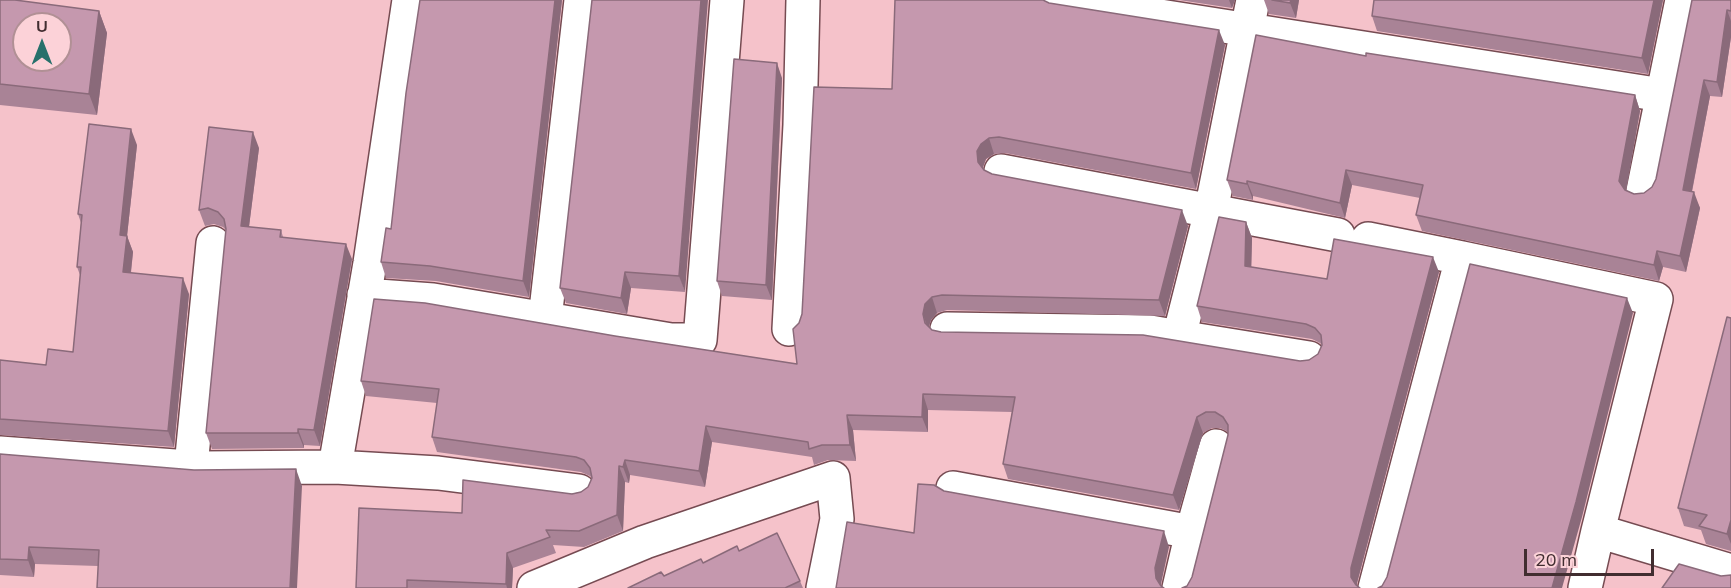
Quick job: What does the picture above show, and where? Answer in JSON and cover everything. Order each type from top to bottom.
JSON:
[{"type":"street","points":[[335,467],[409,0]]},
{"type":"street","points":[[545,320],[581,0]]},
{"type":"street","points":[[364,295],[433,300],[671,340],[700,340],[727,0]]},
{"type":"street","points":[[789,329],[800,125],[802,0]]},
{"type":"street","points":[[1058,0],[1250,16],[1662,95]]},
{"type":"street","points":[[1643,191],[1682,0]]},
{"type":"street","points":[[1179,337],[1211,211],[1250,16]]},
{"type":"street","points":[[1001,171],[1462,258],[1656,299],[1585,588]]},
{"type":"street","points":[[191,466],[213,243]]},
{"type":"street","points":[[1375,588],[1462,258]]},
{"type":"street","points":[[947,329],[1150,332],[1309,358]]},
{"type":"street","points":[[1179,588],[1216,446]]},
{"type":"street","points":[[0,453],[202,468],[335,467],[438,472],[579,490]]},
{"type":"street","points":[[534,588],[645,542],[833,478],[837,519],[823,588]]},
{"type":"street","points":[[953,488],[1192,531]]},
{"type":"street","points":[[1598,531],[1731,571]]},
{"type":"building","points":[[0,0],[99,11],[89,94],[0,84]]},
{"type":"building","points":[[420,0],[555,0],[523,281],[430,266],[381,262],[386,228],[391,229],[406,93]]},
{"type":"building","points":[[592,0],[701,0],[679,276],[625,272],[621,298],[560,288]]},
{"type":"building","points":[[895,0],[1043,0],[1049,3],[1219,30],[1191,173],[999,137],[989,138],[981,144],[977,151],[978,162],[984,170],[992,174],[1182,210],[1159,300],[942,295],[932,297],[925,304],[923,314],[925,323],[932,330],[1143,335],[1300,361],[1309,360],[1318,354],[1322,345],[1321,335],[1315,328],[1306,324],[1197,306],[1219,217],[1246,222],[1245,266],[1327,279],[1334,239],[1433,257],[1351,568],[1351,577],[1360,588],[1182,588],[1187,586],[1192,577],[1228,435],[1228,425],[1223,417],[1215,412],[1206,412],[1197,417],[1173,495],[1003,464],[1015,397],[923,394],[922,417],[847,415],[850,445],[822,445],[809,449],[808,442],[706,426],[699,471],[625,460],[623,467],[619,466],[617,515],[579,531],[546,530],[550,537],[507,553],[506,584],[407,580],[407,588],[356,588],[359,508],[462,513],[463,480],[572,494],[588,487],[592,478],[590,468],[584,460],[576,457],[432,437],[439,389],[361,381],[374,299],[425,303],[615,336],[797,364],[793,329],[799,323],[802,314],[814,87],[892,89]]},
{"type":"building","points":[[1272,0],[1291,0],[1290,3]]},
{"type":"building","points":[[1374,0],[1654,0],[1642,58],[1372,16]]},
{"type":"building","points":[[1692,0],[1731,0],[1731,11],[1727,10],[1717,82],[1704,80],[1683,190],[1694,192],[1680,256],[1657,251],[1654,265],[1416,215],[1423,185],[1346,170],[1340,203],[1247,181],[1247,184],[1227,180],[1256,35],[1366,56],[1366,53],[1635,95],[1619,181],[1625,190],[1634,194],[1644,193],[1652,187],[1656,179]]},
{"type":"building","points":[[734,59],[777,63],[766,285],[717,281]]},
{"type":"building","points":[[89,124],[131,129],[120,235],[127,236],[123,272],[183,278],[168,431],[0,419],[0,360],[46,365],[48,349],[73,352],[81,267],[77,267],[82,215],[78,214]]},
{"type":"building","points":[[209,127],[253,132],[241,226],[281,230],[280,237],[346,244],[314,430],[298,429],[298,433],[206,433],[226,229],[224,219],[218,212],[208,208],[199,210]]},
{"type":"building","points":[[1470,264],[1627,298],[1552,588],[1378,588],[1382,586],[1387,577]]},
{"type":"building","points":[[1727,317],[1731,318],[1731,520],[1727,534],[1699,526],[1707,515],[1678,508]]},
{"type":"building","points":[[0,454],[194,470],[296,469],[290,588],[97,588],[99,550],[29,547],[28,560],[0,559]]},
{"type":"building","points":[[918,484],[934,485],[944,491],[1164,531],[1155,568],[1156,578],[1164,588],[836,588],[847,522],[914,533]]},
{"type":"building","points":[[777,533],[800,581],[785,588],[628,588],[661,572],[664,576],[701,559],[703,563],[737,546],[739,551]]},
{"type":"building","points":[[1679,564],[1721,576],[1731,575],[1731,588],[1662,588]]}]
